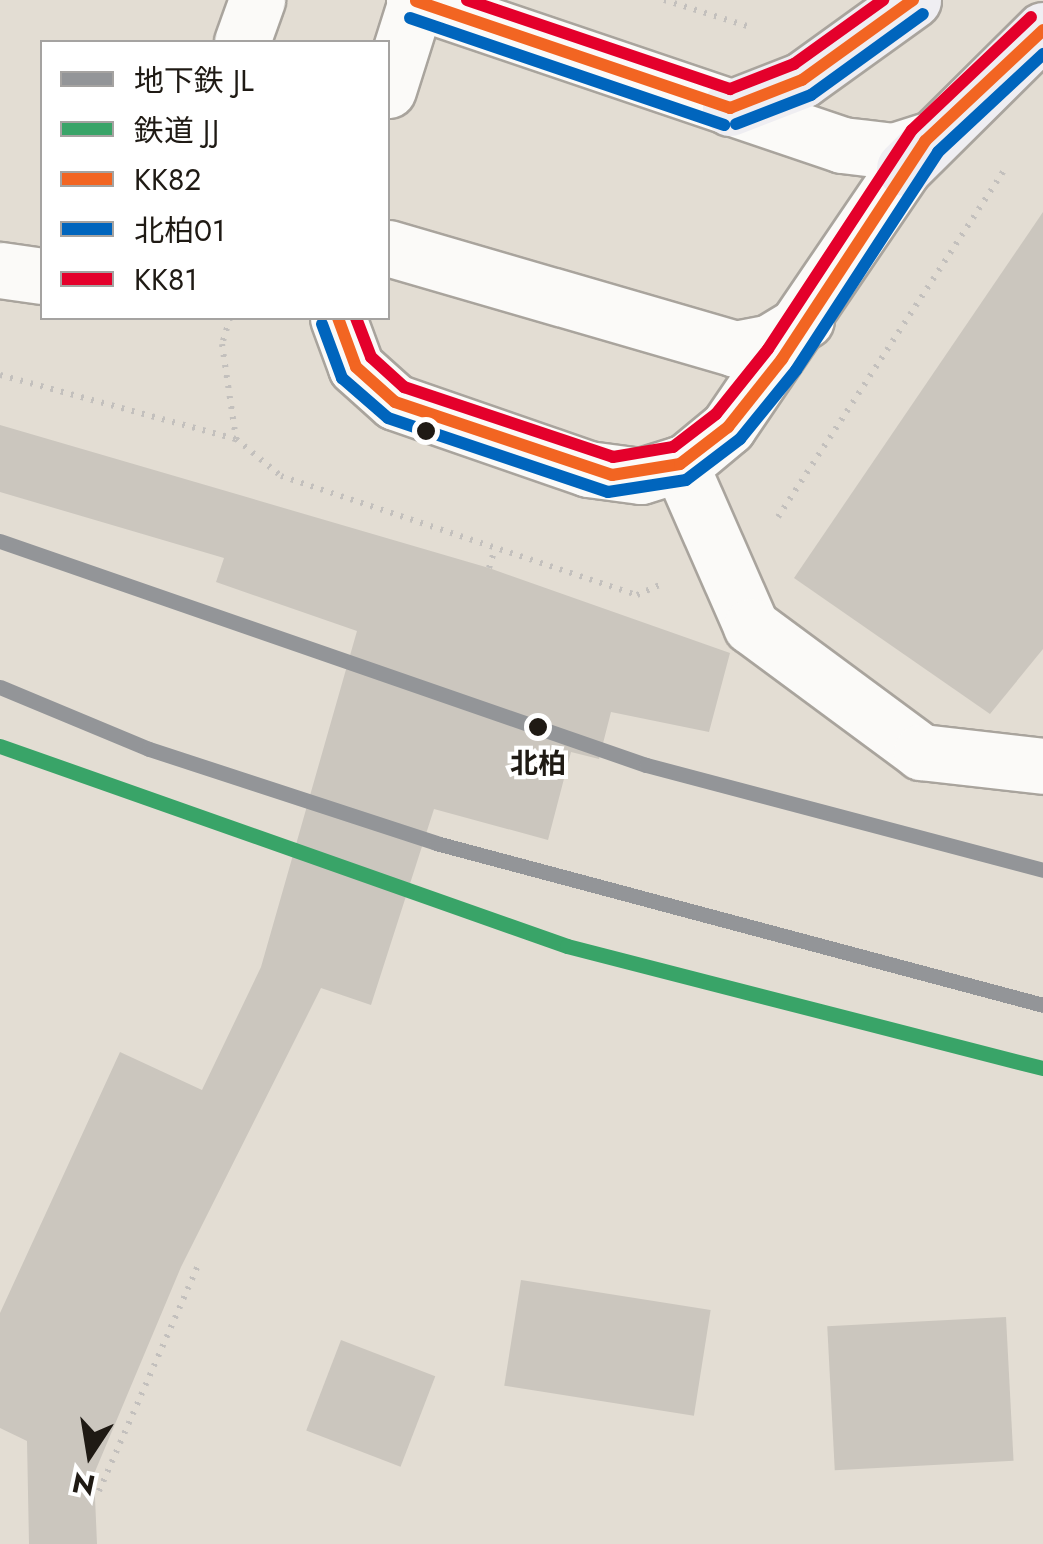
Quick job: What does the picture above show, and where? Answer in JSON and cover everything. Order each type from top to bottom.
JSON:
[{"type":"main road","points":[[730,108],[802,80],[913,0]]},
{"type":"main road","points":[[914,154],[1043,30]]},
{"type":"street","points":[[243,40],[257,0]]},
{"type":"street","points":[[339,320],[356,367],[395,402],[612,476],[680,464],[728,428],[806,320],[914,154],[870,151],[730,108],[415,0],[390,83]]},
{"type":"street","points":[[390,249],[735,348],[770,342],[806,320]]},
{"type":"street","points":[[0,270],[40,276]]},
{"type":"street","points":[[680,464],[752,626],[920,752],[1043,766]]},
{"type":"path","points":[[664,0],[757,29]]},
{"type":"path","points":[[0,376],[236,438]]},
{"type":"path","points":[[489,568],[494,552]]},
{"type":"path","points":[[99,1491],[198,1265]]},
{"type":"building","points":[[1043,212],[1043,649],[990,714],[794,578]]},
{"type":"building","points":[[0,425],[489,568],[730,653],[709,732],[611,712],[599,759],[571,752],[548,840],[434,809],[371,1005],[321,988],[181,1267],[94,1474],[97,1544],[29,1544],[27,1441],[0,1428],[0,1313],[120,1052],[202,1090],[261,967],[357,631],[216,582],[224,558],[0,492]]},
{"type":"building","points":[[521,1280],[711,1310],[694,1416],[504,1386]]},
{"type":"building","points":[[1006,1317],[1014,1461],[835,1470],[827,1326]]},
{"type":"building","points":[[341,1340],[435,1376],[401,1467],[306,1431]]},
{"type":"metro line","name":"JL","points":[[0,541],[646,765],[1043,870]]},
{"type":"metro line","name":"JL","points":[[0,687],[149,749],[436,843],[1043,1005]]},
{"type":"rail line","name":"JJ","points":[[0,746],[567,946],[1043,1068]]},
{"type":"transit line","name":"KK81","points":[[467,0],[730,89],[794,64],[883,0]]},
{"type":"transit line","name":"KK82","points":[[730,108],[802,80],[913,0]]},
{"type":"transit line","name":"KK82","points":[[416,1],[730,108]]},
{"type":"transit line","name":"北柏01","points":[[736,124],[811,95],[923,14]]},
{"type":"transit line","name":"KK81","points":[[357,320],[371,357],[404,387],[613,457],[673,447],[716,414],[768,349],[912,130],[1031,17]]},
{"type":"transit line","name":"北柏01","points":[[410,18],[724,125]]},
{"type":"transit line","name":"KK82","points":[[339,320],[356,367],[395,402],[612,475],[680,464],[728,427],[782,359],[925,141],[1043,30]]},
{"type":"transit line","name":"北柏01","points":[[322,324],[342,378],[388,418],[608,492],[686,480],[740,439],[796,370],[938,152],[1043,54]]},
{"type":"place","name":"北柏","points":[[538,727]]}]
